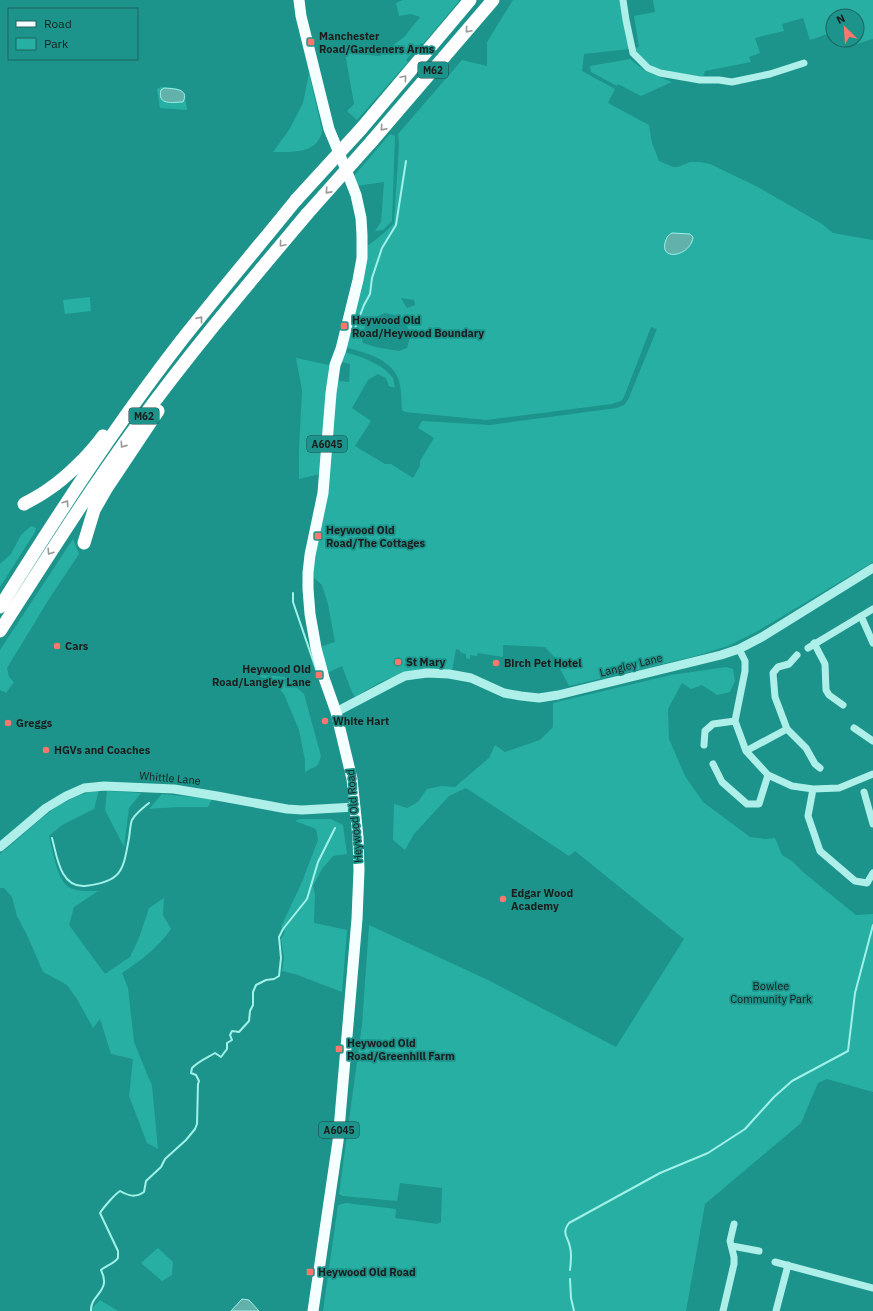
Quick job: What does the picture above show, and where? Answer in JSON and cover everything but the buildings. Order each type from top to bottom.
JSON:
[{"type":"highway","name":"M62","points":[[0,607],[52,525],[114,433],[181,342],[296,200],[361,129],[470,0]]},
{"type":"highway","name":"M62","points":[[0,631],[62,535],[138,424],[224,311],[493,0]]},
{"type":"highway","name":"M62","points":[[84,543],[94,510],[106,489],[224,311]]},
{"type":"highway","name":"M62","points":[[24,504],[50,489],[97,445],[151,373],[181,342]]},
{"type":"main road","name":"Heywood Old Road","points":[[299,0],[301,16],[331,135],[350,177],[356,195],[361,218],[362,235],[362,258],[358,280],[341,349],[335,365],[323,493],[310,555],[308,573],[310,614],[316,648],[324,678],[336,712],[349,763],[358,837],[359,870],[357,919],[338,1141],[313,1311]]},
{"type":"street","points":[[623,0],[633,53],[648,68],[660,73],[700,80],[732,82],[770,74],[804,63]]},
{"type":"street","name":"Langley Lane","points":[[336,712],[395,681],[416,674],[438,673],[471,678],[504,693],[538,698],[558,695],[721,655],[739,649],[762,636],[873,568]]},
{"type":"street","points":[[843,705],[829,695],[826,690],[825,664],[811,646],[873,609]]},
{"type":"street","points":[[861,616],[873,643]]},
{"type":"street","points":[[739,649],[745,661],[745,671],[735,721],[746,751],[768,775],[792,786],[813,789],[838,788],[873,774]]},
{"type":"street","points":[[797,655],[789,664],[778,667],[773,673],[775,697],[787,729],[806,748],[815,764],[820,768]]},
{"type":"street","points":[[704,745],[705,731],[713,724],[735,721]]},
{"type":"street","points":[[854,728],[873,740]]},
{"type":"street","points":[[746,751],[787,729]]},
{"type":"street","points":[[713,764],[722,782],[747,804],[759,804],[768,775]]},
{"type":"street","name":"Whittle Lane","points":[[0,847],[46,808],[66,796],[84,788],[104,786],[174,789],[287,809],[302,810],[355,807]]},
{"type":"street","points":[[813,789],[808,816],[820,851],[855,882],[867,883],[873,873]]},
{"type":"street","points":[[864,792],[873,824]]},
{"type":"street","points":[[723,1311],[734,1264],[730,1240],[734,1224]]},
{"type":"street","points":[[732,1246],[760,1251]]},
{"type":"street","points":[[775,1262],[873,1288]]},
{"type":"street","points":[[776,1311],[788,1265]]},
{"type":"green space","points":[[403,0],[460,0],[423,44],[421,43],[406,60],[408,62],[357,120],[347,111],[354,104],[345,53],[380,56],[405,36],[420,17],[411,14],[399,16],[396,3]]},
{"type":"green space","points":[[513,0],[621,0],[629,49],[584,54],[582,71],[615,89],[608,103],[649,125],[652,143],[659,161],[673,167],[678,167],[690,162],[710,164],[756,186],[822,224],[833,233],[873,240],[873,562],[756,632],[728,646],[696,656],[569,686],[554,657],[545,647],[503,645],[503,657],[478,653],[477,656],[470,655],[470,659],[466,658],[466,654],[456,649],[452,671],[424,670],[401,674],[379,683],[355,697],[342,666],[327,673],[322,646],[335,642],[328,604],[322,585],[313,577],[337,381],[349,382],[350,364],[342,362],[344,352],[364,358],[389,373],[393,378],[395,388],[389,386],[386,378],[378,374],[368,380],[352,408],[371,421],[355,446],[385,464],[391,464],[413,478],[420,466],[420,461],[434,438],[418,428],[422,421],[490,425],[617,408],[624,405],[628,400],[657,329],[651,327],[624,397],[621,401],[612,404],[486,420],[405,412],[402,410],[398,378],[389,365],[375,357],[345,347],[366,247],[394,223],[399,145],[398,134],[462,60],[487,66],[487,42]],"holes":[[[672,233],[692,241],[689,247],[684,251],[665,243],[668,235]],[[401,298],[414,300],[415,305],[407,308]],[[385,313],[399,316],[406,324],[411,334],[407,348],[399,351],[375,347],[363,343],[361,335],[368,320]]]},
{"type":"green space","points":[[653,0],[873,0],[873,39],[865,41],[865,8],[825,8],[825,35],[810,40],[803,18],[782,24],[784,31],[755,38],[760,53],[749,57],[751,62],[705,71],[703,77],[662,70],[652,66],[634,48],[639,47],[634,16],[655,12]]},
{"type":"green space","points":[[630,59],[645,71],[672,82],[641,96],[618,84],[617,86],[591,72],[590,66]]},
{"type":"green space","points":[[309,73],[322,130],[320,138],[316,144],[304,150],[273,152],[289,130],[303,103]]},
{"type":"green space","points":[[161,87],[181,90],[185,97],[187,110],[160,108],[157,89]]},
{"type":"green space","points":[[390,134],[395,136],[392,221],[383,230],[375,231],[381,222],[384,182],[356,186],[353,177]]},
{"type":"green space","points":[[90,297],[91,311],[65,314],[63,300]]},
{"type":"green space","points":[[296,358],[329,365],[320,474],[299,479],[302,390]]},
{"type":"green space","points":[[31,526],[36,528],[35,532],[0,587],[0,564],[11,554],[21,535]]},
{"type":"green space","points":[[73,539],[79,554],[49,599],[7,668],[9,677],[14,682],[6,693],[0,690],[0,650]]},
{"type":"green space","name":"Bowlee Community Park","points":[[726,667],[733,669],[735,681],[730,692],[717,695],[702,685],[691,689],[682,683],[668,709],[669,739],[685,776],[703,802],[750,837],[766,839],[775,838],[782,855],[792,861],[803,872],[856,915],[873,914],[873,1092],[827,1079],[818,1083],[801,1123],[705,1204],[686,1311],[323,1311],[338,1205],[346,1203],[396,1209],[395,1218],[437,1224],[441,1222],[442,1188],[400,1183],[397,1201],[343,1196],[339,1194],[362,1025],[369,925],[488,980],[616,1047],[684,939],[575,851],[569,856],[466,788],[449,796],[414,834],[405,850],[393,840],[394,804],[407,808],[418,802],[427,789],[441,786],[455,787],[489,758],[495,745],[505,752],[540,740],[553,727],[553,703],[671,675]]},
{"type":"green space","points":[[251,674],[285,677],[304,694],[321,756],[318,765],[305,772],[305,760],[299,730],[284,694],[271,680]]},
{"type":"green space","points":[[99,790],[94,809],[62,825],[49,836],[53,855],[63,882],[70,888],[86,891],[98,891],[74,907],[69,925],[105,974],[130,957],[139,938],[149,908],[164,898],[163,915],[171,929],[155,948],[122,973],[128,988],[134,1042],[152,1086],[158,1149],[147,1143],[129,1096],[133,1059],[111,1054],[100,1019],[93,1028],[77,999],[67,985],[43,972],[17,916],[12,897],[4,888],[0,888],[0,854],[45,815],[57,807],[83,794]]},
{"type":"green space","points":[[107,791],[141,793],[129,808],[124,847],[105,810]]},
{"type":"green space","points":[[162,794],[212,799],[208,807],[149,809]]},
{"type":"green space","points":[[300,819],[331,819],[343,825],[347,854],[333,856],[322,869],[313,886],[315,895],[314,923],[347,930],[342,992],[295,974],[282,971],[284,958],[281,939],[285,932],[281,927],[302,882],[318,840],[316,829],[295,821]]},
{"type":"green space","points":[[158,1248],[173,1262],[172,1275],[162,1281],[141,1263]]},
{"type":"green space","points":[[100,1300],[118,1311],[92,1311],[93,1307]]},
{"type":"water","points":[[164,88],[180,90],[185,97],[183,102],[167,102],[161,99],[161,90]]},
{"type":"water","points":[[672,233],[690,234],[693,237],[691,244],[681,253],[670,254],[666,252],[664,247],[666,240]]},
{"type":"water","points":[[242,1299],[249,1300],[259,1311],[231,1311]]},
{"type":"waterway","points":[[352,336],[370,294],[372,278],[382,248],[396,225],[406,161]]},
{"type":"waterway","points":[[293,593],[293,602],[317,672]]},
{"type":"waterway","points":[[52,838],[61,870],[70,882],[85,886],[107,881],[114,878],[122,867],[125,859],[132,820],[149,803]]},
{"type":"waterway","points":[[91,1311],[92,1305],[104,1283],[104,1277],[101,1270],[118,1258],[118,1251],[100,1213],[109,1201],[120,1191],[132,1196],[144,1192],[146,1181],[161,1167],[165,1159],[186,1140],[195,1129],[197,1124],[199,1081],[196,1075],[191,1073],[192,1068],[200,1061],[215,1053],[221,1057],[227,1049],[227,1043],[232,1040],[230,1035],[232,1031],[239,1032],[249,1021],[250,1011],[253,1005],[253,992],[256,985],[279,976],[281,958],[279,937],[283,929],[307,899],[318,862],[335,828]]},
{"type":"waterway","points":[[570,1270],[571,1252],[565,1233],[569,1223],[660,1173],[708,1153],[745,1129],[774,1097],[792,1081],[848,1051],[855,993],[873,925]]},
{"type":"waterway","points":[[570,1279],[571,1298],[574,1311]]},
{"type":"place","name":"Manchester Road/Gardeners Arms","points":[[311,42]]},
{"type":"place","name":"Heywood Old Road/Heywood Boundary","points":[[344,326]]},
{"type":"place","name":"Heywood Old Road/The Cottages","points":[[318,536]]},
{"type":"place","name":"Cars","points":[[57,646]]},
{"type":"place","name":"St Mary","points":[[398,662]]},
{"type":"place","name":"Birch Pet Hotel","points":[[496,663]]},
{"type":"place","name":"Heywood Old Road/Langley Lane","points":[[319,675]]},
{"type":"place","name":"White Hart","points":[[325,721]]},
{"type":"place","name":"Greggs","points":[[8,723]]},
{"type":"place","name":"HGVs and Coaches","points":[[46,750]]},
{"type":"place","name":"Edgar Wood Academy","points":[[503,899]]},
{"type":"place","name":"Heywood Old Road/Greenhill Farm","points":[[339,1049]]},
{"type":"place","name":"Heywood Old Road","points":[[310,1272]]}]
